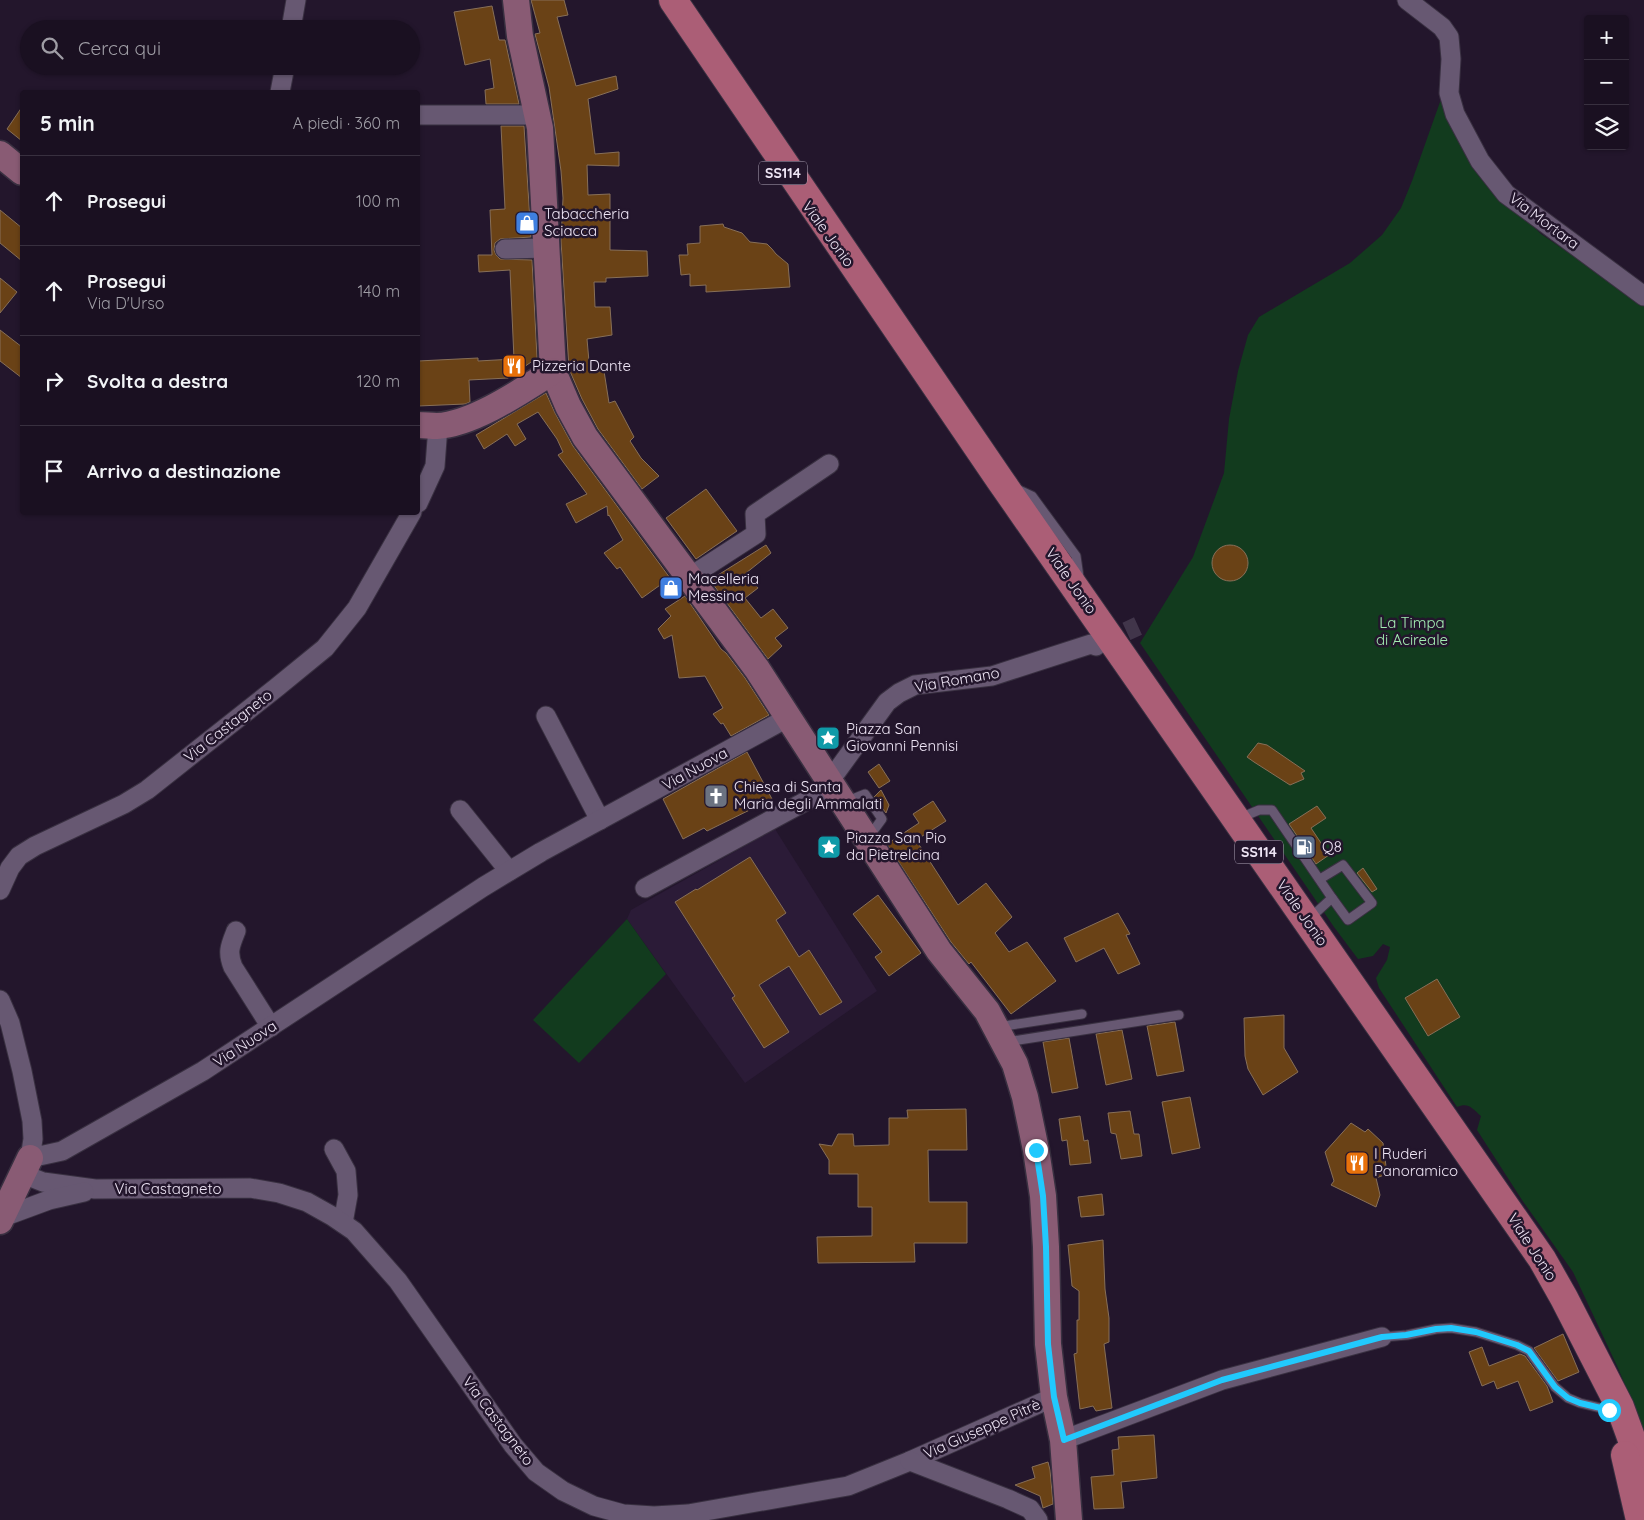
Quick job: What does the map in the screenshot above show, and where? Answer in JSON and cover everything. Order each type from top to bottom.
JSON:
[{"type":"main road","name":"Viale Jonio","points":[[659,0],[909,345]]},
{"type":"main road","name":"Viale Jonio","points":[[674,0],[1000,480],[1542,1260],[1564,1298],[1620,1407],[1644,1473]]},
{"type":"main road","name":"Viale Jonio","points":[[1598,1365],[1609,1410],[1622,1442],[1640,1520]]},
{"type":"street","points":[[293,20],[296,0]]},
{"type":"street","points":[[508,0],[520,36]]},
{"type":"street","points":[[516,0],[520,36],[540,128],[553,371],[568,406],[585,437],[757,669],[940,951],[987,1011],[1015,1064],[1025,1097],[1038,1159],[1046,1247],[1048,1344],[1054,1397],[1064,1440],[1068,1520]]},
{"type":"street","name":"Via Mortara","points":[[1407,0],[1442,27],[1449,36],[1451,59],[1449,94],[1455,114],[1480,161],[1506,194],[1644,296]]},
{"type":"street","points":[[280,90],[283,75]]},
{"type":"street","points":[[420,115],[537,116]]},
{"type":"street","points":[[0,154],[20,170]]},
{"type":"street","points":[[505,249],[546,248]]},
{"type":"street","points":[[420,499],[435,466],[428,426],[469,418],[494,406],[553,371]]},
{"type":"street","points":[[688,578],[756,534],[755,514],[829,464]]},
{"type":"street","name":"Via Castagneto","points":[[0,890],[10,868],[19,856],[35,846],[124,804],[147,790],[325,648],[357,608],[410,515]]},
{"type":"street","name":"Via Romano","points":[[834,790],[837,771],[887,702],[899,693],[915,685],[992,676],[1091,644],[1096,646]]},
{"type":"street","points":[[546,716],[600,820]]},
{"type":"street","name":"Via Nuova","points":[[26,1166],[62,1151],[203,1071],[509,871],[789,717]]},
{"type":"street","points":[[645,888],[834,790]]},
{"type":"street","points":[[460,810],[509,871]]},
{"type":"street","points":[[236,931],[230,945],[229,956],[233,967],[271,1026]]},
{"type":"street","points":[[0,1000],[10,1023],[22,1071],[32,1121],[33,1139],[26,1166],[2,1219]]},
{"type":"street","points":[[334,1149],[346,1171],[348,1195],[343,1223]]},
{"type":"street","points":[[26,1166],[43,1182],[95,1189]]},
{"type":"street","name":"Via Castagneto","points":[[95,1189],[250,1188],[280,1192],[307,1202],[343,1223],[365,1242],[398,1281],[513,1446],[536,1472],[563,1491],[594,1506],[623,1514],[654,1516],[741,1513],[848,1486],[910,1462]]},
{"type":"street","points":[[2,1219],[49,1200],[95,1189]]},
{"type":"street","points":[[1064,1440],[1222,1380],[1382,1337]]},
{"type":"street","name":"Via Giuseppe Pitrè","points":[[910,1462],[1054,1397]]},
{"type":"street","points":[[910,1462],[1008,1499],[1030,1510],[1038,1520]]},
{"type":"lane","points":[[1237,820],[1259,810],[1272,810],[1348,920],[1372,904],[1343,865],[1320,879]]},
{"type":"lane","points":[[1307,921],[1332,898]]},
{"type":"lane","points":[[999,1035],[1082,1014]]},
{"type":"lane","points":[[999,1035],[1179,1015]]},
{"type":"lane","points":[[1382,1337],[1451,1328],[1476,1332],[1517,1345],[1529,1351],[1555,1387],[1568,1398],[1609,1410]]},
{"type":"shaded area","points":[[775,829],[877,991],[745,1083],[627,919],[631,910]]},
{"type":"green space","name":"La Timpa di Acireale","points":[[1446,101],[1513,206],[1541,234],[1644,304],[1644,1430],[1618,1368],[1573,1272],[1522,1200],[1477,1130],[1481,1116],[1467,1106],[1457,1107],[1379,988],[1376,978],[1387,960],[1390,947],[1383,944],[1373,956],[1358,959],[1334,927],[1140,643],[1193,557],[1224,473],[1229,419],[1238,371],[1248,335],[1259,317],[1350,263],[1382,235],[1401,208],[1440,102]]},
{"type":"green space","points":[[627,919],[666,974],[579,1063],[533,1020]]},
{"type":"building","points":[[531,0],[564,0],[568,15],[557,17],[576,86],[616,76],[618,89],[588,99],[595,154],[619,152],[619,166],[587,165],[588,195],[610,194],[610,250],[647,251],[648,276],[606,278],[606,282],[594,282],[595,307],[610,307],[612,335],[587,339],[590,373],[604,371],[609,403],[615,401],[634,437],[630,441],[641,458],[659,476],[642,489],[598,429],[569,369],[561,241],[563,198],[561,171],[549,87],[535,34],[540,33]]},
{"type":"building","points":[[492,6],[499,40],[505,40],[519,104],[486,104],[485,90],[494,88],[490,59],[465,65],[454,12]]},
{"type":"building","points":[[20,110],[20,139],[7,129]]},
{"type":"building","points":[[501,126],[524,126],[531,237],[500,239],[495,243],[494,250],[500,259],[532,260],[537,358],[508,378],[469,380],[470,402],[465,404],[420,406],[420,361],[478,358],[478,361],[514,359],[510,270],[479,272],[478,255],[492,255],[490,210],[505,209]]},
{"type":"building","points":[[0,210],[20,226],[20,259],[0,243]]},
{"type":"building","points":[[723,224],[724,227],[742,233],[750,242],[767,244],[788,264],[790,287],[706,292],[706,285],[690,286],[690,274],[681,275],[679,255],[688,255],[687,244],[700,243],[700,226]]},
{"type":"building","points":[[0,278],[17,292],[0,313]]},
{"type":"building","points":[[0,330],[20,345],[20,376],[0,361]]},
{"type":"building","points":[[546,393],[573,446],[670,578],[642,598],[620,567],[617,569],[604,553],[623,540],[608,516],[607,506],[576,523],[566,504],[587,494],[558,455],[563,452],[557,439],[538,412],[517,424],[526,439],[515,446],[507,434],[484,449],[476,435]]},
{"type":"building","points":[[706,489],[737,531],[696,559],[666,518]]},
{"type":"building","points":[[766,545],[771,553],[746,573],[758,588],[745,598],[761,618],[773,609],[788,628],[775,638],[782,646],[768,659],[710,580]]},
{"type":"building","points":[[1230,545],[1237,546],[1243,550],[1247,556],[1247,570],[1243,576],[1237,580],[1230,581],[1223,580],[1217,576],[1213,570],[1212,563],[1213,556],[1217,550],[1223,546]]},
{"type":"building","points":[[685,596],[721,649],[745,678],[769,715],[731,736],[723,723],[721,724],[713,714],[723,708],[705,676],[679,678],[672,635],[664,639],[658,629],[671,616],[665,609]]},
{"type":"building","points":[[1258,743],[1267,745],[1305,771],[1301,773],[1304,779],[1290,785],[1247,757]]},
{"type":"building","name":"Chiesa di Santa Maria degli Ammalati","points":[[747,752],[772,799],[707,831],[704,828],[683,839],[663,799]]},
{"type":"building","points":[[879,764],[890,781],[879,788],[868,772]]},
{"type":"building","points":[[881,790],[889,805],[886,813],[874,797]]},
{"type":"building","points":[[933,801],[946,821],[916,840],[958,905],[986,883],[1012,917],[995,933],[1009,952],[1027,942],[1056,981],[1011,1014],[971,962],[969,964],[951,942],[887,844],[919,823],[913,814]]},
{"type":"building","points":[[1317,806],[1326,818],[1311,828],[1329,855],[1316,864],[1289,824]]},
{"type":"building","points":[[750,857],[786,913],[776,920],[799,957],[809,950],[842,1002],[820,1015],[789,966],[759,985],[789,1032],[764,1048],[732,998],[735,996],[675,902]]},
{"type":"building","points":[[1363,868],[1377,889],[1372,892],[1357,873]]},
{"type":"building","points":[[878,895],[921,953],[889,976],[875,957],[882,952],[853,914]]},
{"type":"building","points":[[1118,913],[1130,934],[1126,935],[1140,964],[1118,974],[1104,948],[1076,962],[1064,938]]},
{"type":"building","points":[[1437,979],[1460,1017],[1428,1036],[1405,998]]},
{"type":"building","points":[[1284,1015],[1284,1048],[1298,1072],[1263,1095],[1248,1069],[1245,1056],[1244,1018]]},
{"type":"building","points":[[1175,1022],[1184,1071],[1157,1076],[1147,1026]]},
{"type":"building","points":[[1122,1030],[1132,1079],[1106,1085],[1096,1034]]},
{"type":"building","points":[[1069,1038],[1078,1088],[1052,1093],[1043,1042]]},
{"type":"building","points":[[1190,1097],[1200,1148],[1172,1154],[1162,1102]]},
{"type":"building","points":[[966,1109],[967,1150],[928,1150],[929,1202],[967,1202],[967,1243],[914,1243],[915,1262],[818,1263],[817,1237],[872,1236],[872,1207],[858,1207],[858,1174],[829,1174],[829,1160],[819,1144],[832,1146],[838,1134],[853,1134],[854,1146],[889,1145],[889,1118],[908,1118],[907,1110]]},
{"type":"building","points":[[1130,1111],[1134,1134],[1139,1134],[1142,1156],[1121,1159],[1116,1134],[1111,1133],[1108,1113]]},
{"type":"building","points":[[1080,1116],[1084,1141],[1088,1140],[1091,1163],[1070,1165],[1067,1140],[1062,1141],[1059,1119]]},
{"type":"building","name":"I Ruderi Panoramico","points":[[1351,1123],[1365,1132],[1368,1129],[1383,1143],[1387,1174],[1376,1178],[1380,1195],[1376,1207],[1331,1185],[1334,1181],[1325,1152]]},
{"type":"building","points":[[1102,1194],[1104,1215],[1081,1217],[1078,1197]]},
{"type":"building","points":[[1103,1240],[1105,1289],[1109,1318],[1109,1342],[1104,1344],[1112,1408],[1096,1411],[1093,1406],[1080,1409],[1074,1354],[1077,1353],[1079,1291],[1072,1286],[1068,1245]]},
{"type":"building","points":[[1563,1334],[1579,1372],[1558,1381],[1534,1348]]},
{"type":"building","points":[[1482,1347],[1489,1366],[1520,1354],[1525,1356],[1547,1386],[1553,1402],[1530,1411],[1518,1381],[1497,1389],[1494,1381],[1482,1386],[1469,1352]]},
{"type":"building","points":[[1154,1435],[1157,1478],[1121,1482],[1124,1508],[1094,1509],[1091,1477],[1114,1475],[1112,1450],[1119,1449],[1118,1437]]},
{"type":"building","points":[[1048,1462],[1053,1504],[1043,1508],[1040,1496],[1015,1485],[1035,1478],[1032,1467]]},
{"type":"tunnel","points":[[1101,643],[1138,626]]},
{"type":"place","name":"Tabaccheria Sciacca","points":[[527,223]]},
{"type":"place","name":"Pizzeria Dante","points":[[514,366]]},
{"type":"place","name":"Macelleria Messina","points":[[671,588]]},
{"type":"place","name":"Piazza San Giovanni Pennisi","points":[[828,738]]},
{"type":"place","name":"Chiesa di Santa Maria degli Ammalati","points":[[716,796]]},
{"type":"place","name":"Piazza San Pio da Pietrelcina","points":[[829,847]]},
{"type":"place","name":"Q8","points":[[1304,847]]},
{"type":"place","name":"I Ruderi Panoramico","points":[[1357,1163]]},
{"type":"route","points":[[1036,1150],[1043,1196],[1048,1344],[1054,1397],[1064,1440],[1222,1380],[1382,1337],[1451,1328],[1476,1332],[1517,1345],[1529,1351],[1555,1387],[1568,1398],[1609,1410]]}]
